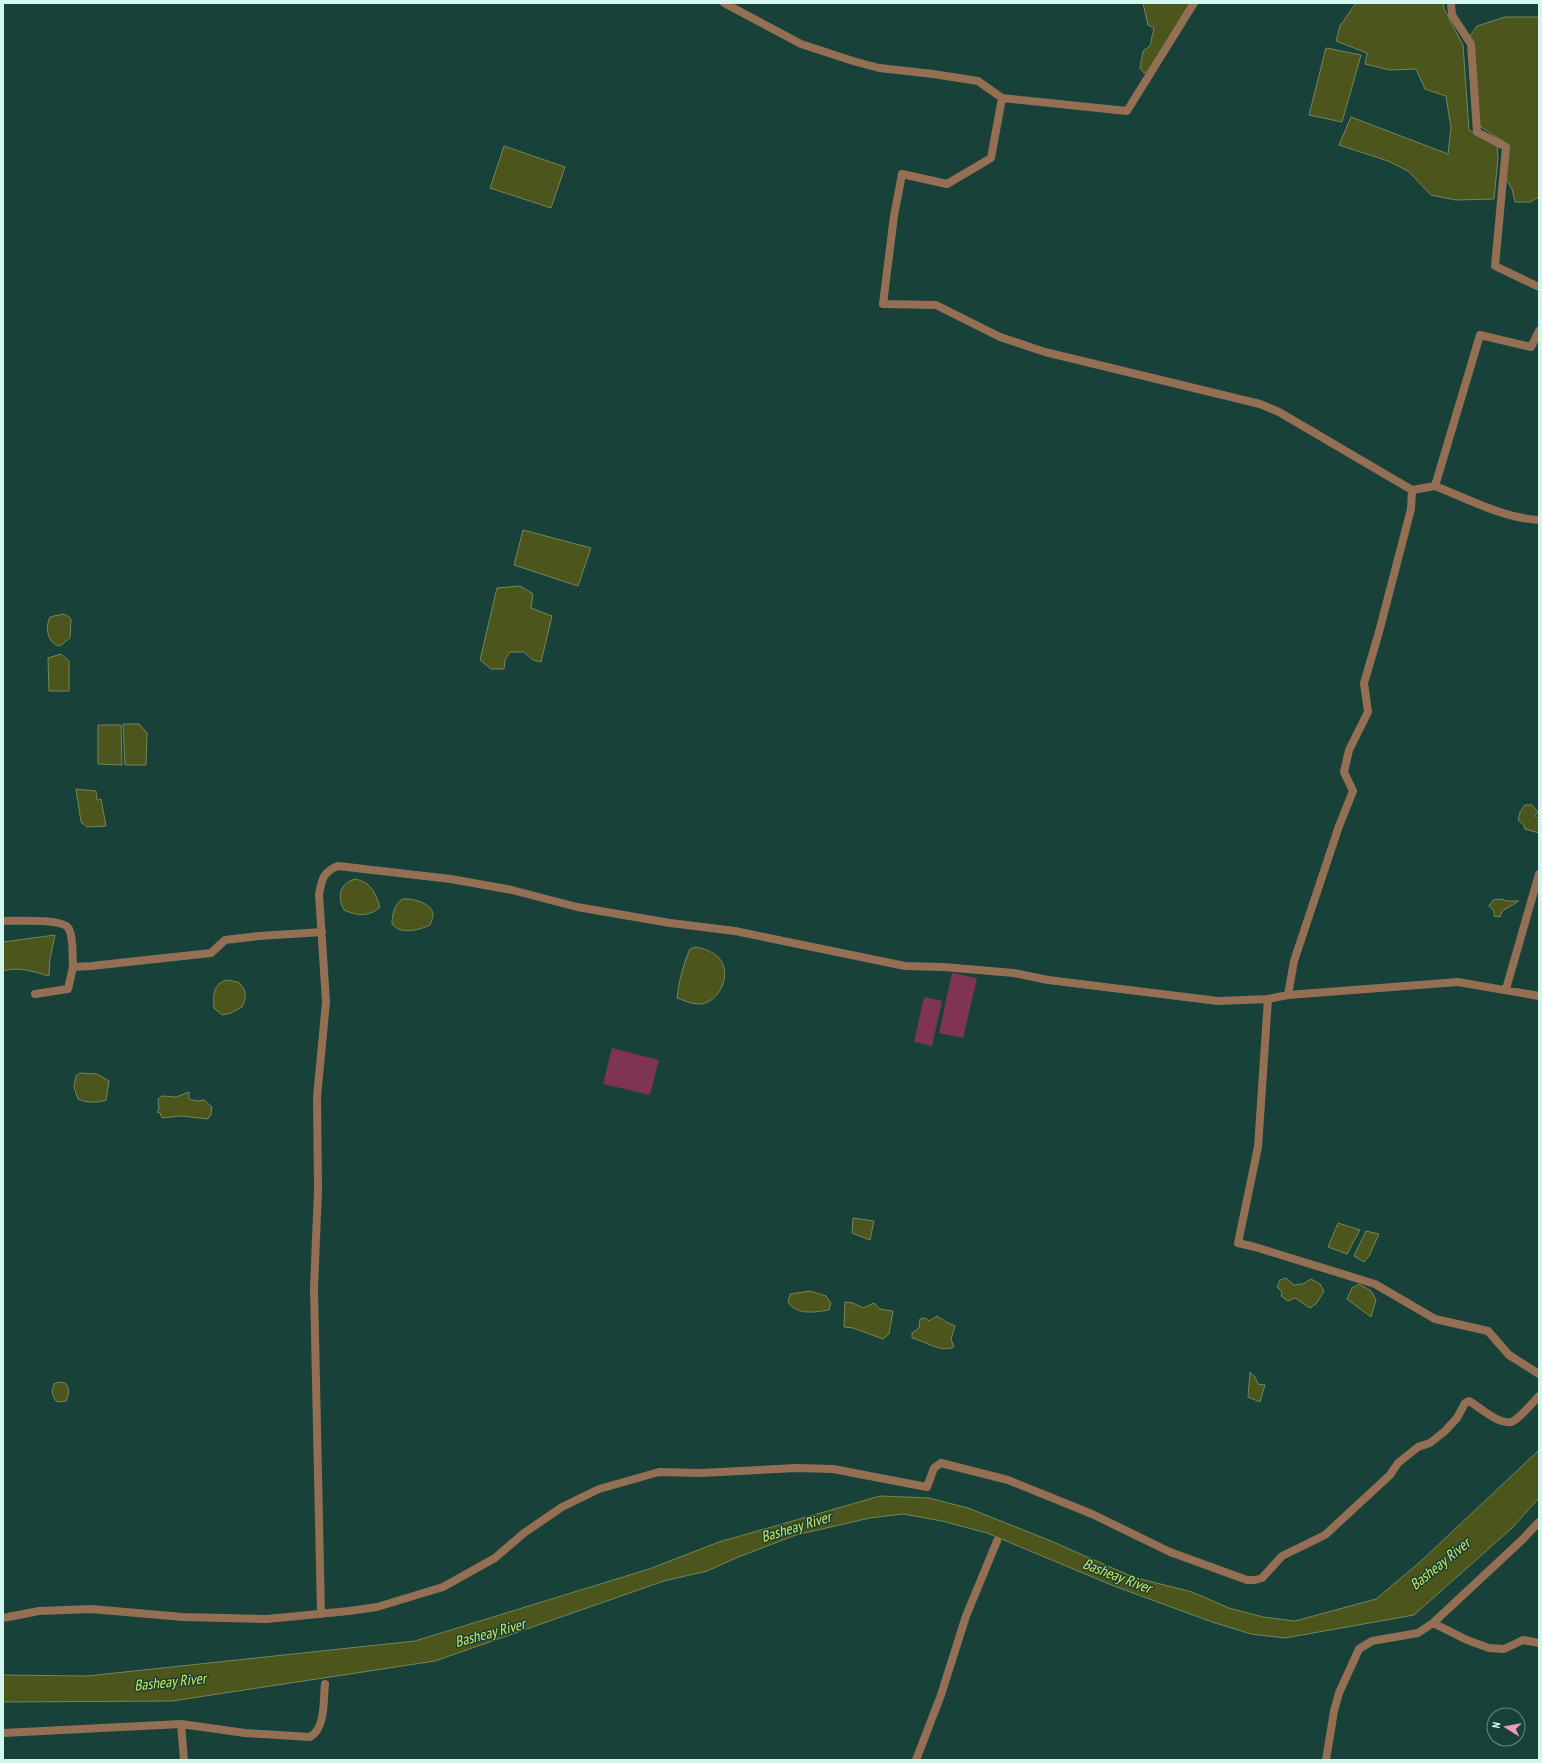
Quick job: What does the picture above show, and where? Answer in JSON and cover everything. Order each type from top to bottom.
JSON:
[{"type":"street","points":[[724,3],[801,44],[853,61],[879,68],[978,81],[1002,98],[1127,112],[1194,3]]},
{"type":"street","points":[[1452,3],[1452,15],[1471,44],[1476,132],[1506,147],[1495,266],[1539,287]]},
{"type":"street","points":[[1002,98],[991,158],[947,184],[902,174],[894,216],[883,304],[936,304],[1000,337],[1045,352],[1260,404],[1279,412],[1412,490],[1435,486],[1497,511],[1530,520],[1539,520]]},
{"type":"street","points":[[1435,486],[1480,335],[1531,347],[1539,331]]},
{"type":"street","points":[[1288,995],[1294,961],[1339,826],[1353,791],[1344,772],[1348,750],[1368,712],[1364,683],[1409,517],[1412,490]]},
{"type":"street","points":[[321,1614],[314,1288],[318,1190],[317,1097],[326,1002],[319,894],[322,880],[328,870],[338,866],[451,879],[512,890],[577,907],[670,923],[735,931],[905,966],[943,967],[1014,973],[1077,984],[1218,1001],[1268,999],[1288,995],[1458,982],[1506,989],[1539,996]]},
{"type":"street","points":[[1506,989],[1539,874]]},
{"type":"street","points":[[3,921],[52,922],[68,926],[71,935],[73,967],[68,989],[34,994]]},
{"type":"street","points":[[73,967],[211,953],[225,940],[322,932]]},
{"type":"street","points":[[1268,999],[1258,1147],[1238,1243],[1374,1284],[1435,1319],[1488,1331],[1509,1355],[1539,1374]]},
{"type":"street","points":[[3,1618],[39,1610],[91,1609],[183,1617],[267,1618],[321,1614],[377,1607],[443,1587],[495,1558],[524,1533],[562,1507],[599,1489],[659,1472],[701,1473],[796,1468],[834,1469],[877,1476],[927,1487],[934,1468],[941,1463],[1008,1480],[1092,1514],[1170,1552],[1247,1580],[1256,1580],[1262,1578],[1282,1556],[1324,1535],[1341,1521],[1390,1475],[1398,1463],[1418,1447],[1430,1443],[1445,1431],[1456,1418],[1465,1403],[1469,1401],[1501,1421],[1512,1422],[1539,1396]]},
{"type":"street","points":[[1326,1760],[1334,1711],[1339,1694],[1359,1649],[1372,1641],[1418,1633],[1432,1623],[1522,1540],[1539,1522]]},
{"type":"street","points":[[916,1760],[941,1695],[966,1616],[997,1541]]},
{"type":"street","points":[[1432,1623],[1467,1640],[1489,1648],[1504,1649],[1523,1640],[1539,1643]]},
{"type":"street","points":[[3,1733],[181,1724],[245,1733],[310,1737],[314,1735],[321,1724],[325,1684]]},
{"type":"street","points":[[181,1724],[184,1760]]},
{"type":"shaded area","points":[[952,973],[977,978],[963,1038],[939,1033]]},
{"type":"shaded area","points":[[924,997],[942,1001],[932,1046],[914,1042]]},
{"type":"shaded area","points":[[612,1048],[659,1060],[650,1095],[603,1084]]},
{"type":"water","points":[[1143,3],[1191,3],[1151,70],[1144,73],[1140,68],[1143,51],[1150,46],[1154,28],[1148,25]]},
{"type":"water","points":[[1356,3],[1443,3],[1444,9],[1463,45],[1469,130],[1497,145],[1498,158],[1494,199],[1456,200],[1431,195],[1408,171],[1388,161],[1339,145],[1351,117],[1448,154],[1451,128],[1446,96],[1425,89],[1416,69],[1390,70],[1365,64],[1367,53],[1336,41],[1340,26]]},
{"type":"water","points":[[1505,17],[1539,17],[1539,197],[1530,202],[1515,202],[1512,189],[1504,175],[1506,143],[1476,124],[1470,36],[1477,26]]},
{"type":"water","points":[[1326,48],[1361,55],[1342,122],[1309,115]]},
{"type":"water","points":[[504,146],[565,167],[551,208],[490,188]]},
{"type":"water","points":[[523,530],[591,548],[578,586],[514,565]]},
{"type":"water","points":[[520,586],[533,594],[531,608],[552,616],[541,662],[533,660],[524,652],[510,652],[505,660],[504,669],[491,669],[480,660],[497,588]]},
{"type":"water","points":[[63,614],[71,619],[70,638],[60,646],[56,645],[50,639],[48,634],[48,621],[50,617]]},
{"type":"water","points":[[61,654],[69,661],[69,691],[49,691],[48,658]]},
{"type":"water","points":[[123,724],[139,724],[147,733],[146,765],[125,765]]},
{"type":"water","points":[[98,725],[121,725],[122,765],[98,764]]},
{"type":"water","points":[[76,789],[96,791],[97,800],[101,799],[106,826],[87,827],[81,822]]},
{"type":"water","points":[[1525,805],[1532,805],[1538,812],[1535,816],[1539,819],[1539,833],[1525,829],[1524,825],[1518,820],[1520,812]]},
{"type":"water","points":[[355,879],[360,880],[372,888],[380,907],[372,913],[358,914],[344,910],[340,895],[341,891],[346,884]]},
{"type":"water","points":[[403,899],[416,900],[430,907],[433,915],[430,925],[410,930],[400,930],[392,924],[393,913],[397,904]]},
{"type":"water","points":[[1501,899],[1507,901],[1519,901],[1502,911],[1500,917],[1494,916],[1494,911],[1489,906],[1493,900]]},
{"type":"water","points":[[55,935],[50,959],[49,976],[20,969],[3,971],[3,942]]},
{"type":"water","points":[[696,947],[708,950],[716,955],[723,963],[725,971],[722,986],[718,994],[706,1003],[698,1004],[690,1003],[677,998],[682,973],[690,949]]},
{"type":"water","points":[[226,980],[238,982],[245,991],[245,1000],[242,1007],[231,1013],[222,1015],[214,1008],[214,995],[218,985]]},
{"type":"water","points":[[80,1073],[97,1074],[109,1081],[106,1100],[92,1102],[78,1099],[74,1087],[76,1076]]},
{"type":"water","points":[[189,1092],[189,1099],[197,1101],[204,1100],[212,1107],[211,1114],[208,1119],[181,1116],[162,1118],[160,1113],[157,1112],[159,1109],[158,1099],[162,1096],[176,1097]]},
{"type":"water","points":[[853,1218],[874,1221],[870,1240],[852,1233]]},
{"type":"water","points":[[1338,1223],[1360,1230],[1347,1254],[1328,1247]]},
{"type":"water","points":[[1366,1231],[1379,1234],[1369,1256],[1364,1262],[1354,1256]]},
{"type":"water","points":[[1286,1278],[1294,1285],[1303,1284],[1311,1279],[1320,1284],[1324,1291],[1316,1304],[1310,1308],[1295,1298],[1288,1301],[1281,1296],[1282,1292],[1277,1287],[1280,1280]]},
{"type":"water","points":[[1359,1284],[1371,1291],[1376,1300],[1371,1317],[1347,1299],[1352,1288]]},
{"type":"water","points":[[810,1291],[826,1296],[831,1303],[829,1310],[812,1312],[801,1311],[796,1309],[788,1302],[790,1294]]},
{"type":"water","points":[[845,1302],[853,1303],[863,1308],[874,1303],[880,1309],[893,1311],[889,1334],[883,1339],[853,1328],[844,1327]]},
{"type":"water","points":[[937,1316],[955,1326],[951,1339],[954,1347],[943,1349],[938,1348],[912,1338],[912,1333],[919,1328],[920,1319],[925,1318],[929,1321]]},
{"type":"water","points":[[1250,1372],[1255,1377],[1258,1384],[1265,1385],[1260,1402],[1248,1397]]},
{"type":"water","points":[[59,1382],[65,1383],[68,1387],[66,1401],[58,1402],[55,1400],[52,1392],[54,1384]]},
{"type":"water","name":"Basheay River","points":[[1539,1450],[1539,1498],[1512,1528],[1414,1615],[1285,1638],[1251,1634],[1212,1622],[1114,1586],[987,1533],[942,1521],[903,1514],[870,1518],[796,1535],[707,1571],[664,1581],[435,1661],[172,1701],[3,1702],[3,1675],[87,1676],[415,1641],[649,1569],[719,1542],[880,1496],[929,1498],[968,1508],[1051,1541],[1133,1577],[1192,1592],[1229,1608],[1263,1617],[1295,1621],[1376,1599],[1420,1562]]}]
